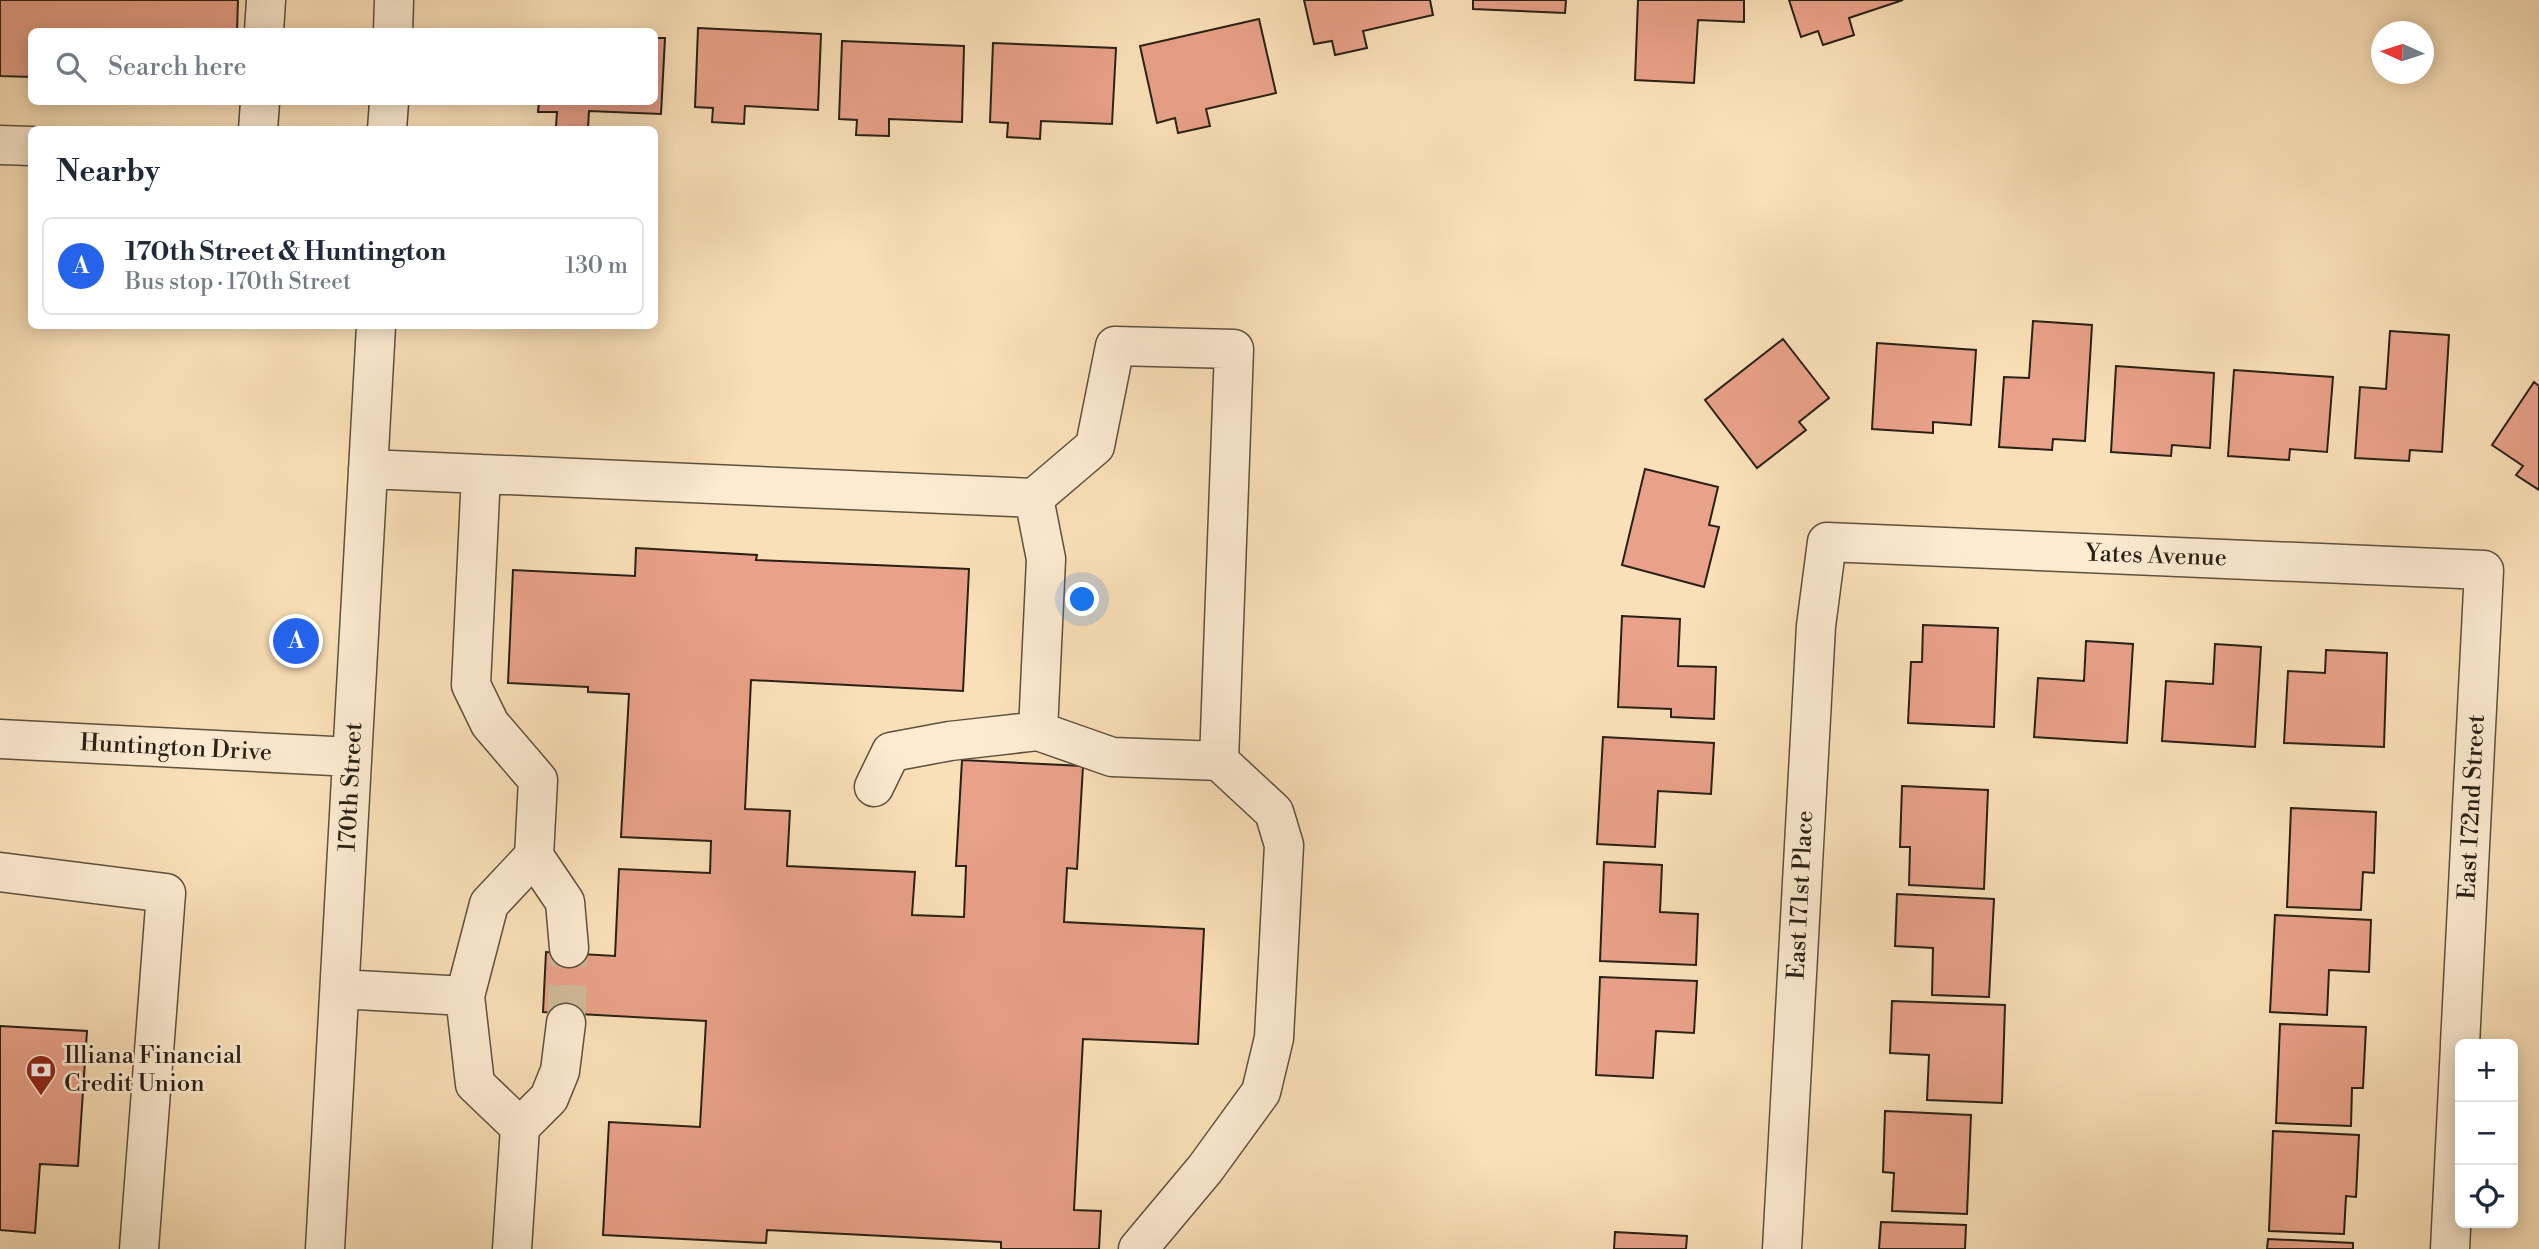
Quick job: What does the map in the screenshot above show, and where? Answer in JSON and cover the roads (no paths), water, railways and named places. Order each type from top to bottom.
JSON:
[{"type":"street","points":[[264,28],[266,0]]},
{"type":"street","points":[[393,28],[394,0]]},
{"type":"street","points":[[258,126],[260,105]]},
{"type":"street","points":[[387,126],[389,105]]},
{"type":"street","points":[[0,145],[28,146]]},
{"type":"street","name":"170th Street","points":[[325,1249],[376,329]]},
{"type":"street","points":[[368,469],[1034,498],[1095,446],[1115,346],[1234,349],[1219,761]]},
{"type":"street","points":[[481,474],[471,685],[491,724],[538,780],[534,856],[565,902],[569,948]]},
{"type":"street","points":[[1034,498],[1046,559],[1038,731]]},
{"type":"street","name":"Yates Avenue","points":[[1827,542],[2484,570]]},
{"type":"street","name":"East 171st Place","points":[[1782,1249],[1816,626],[1827,542]]},
{"type":"street","name":"East 172nd Street","points":[[2460,1039],[2484,570]]},
{"type":"street","points":[[874,787],[891,752],[950,741],[1038,731],[1112,757],[1219,761],[1274,812],[1284,845],[1275,1038],[1261,1092],[1205,1169],[1138,1249]]},
{"type":"street","name":"Huntington Drive","points":[[0,739],[352,757]]},
{"type":"street","points":[[520,1128],[475,1084],[465,996],[489,904],[534,856]]},
{"type":"street","points":[[0,872],[166,893],[139,1249]]},
{"type":"street","points":[[340,989],[465,996]]},
{"type":"street","points":[[520,1249],[520,1128],[548,1098],[560,1071],[566,1023]]},
{"type":"street","name":"East 172nd Street","points":[[2450,1249],[2457,1102]]},
{"type":"tunnel","points":[[566,1023],[569,948]]},
{"type":"place","name":"170th Street & Huntington","points":[[296,641]]},
{"type":"place","name":"Illiana Financial Credit Union","points":[[41,1097]]}]
